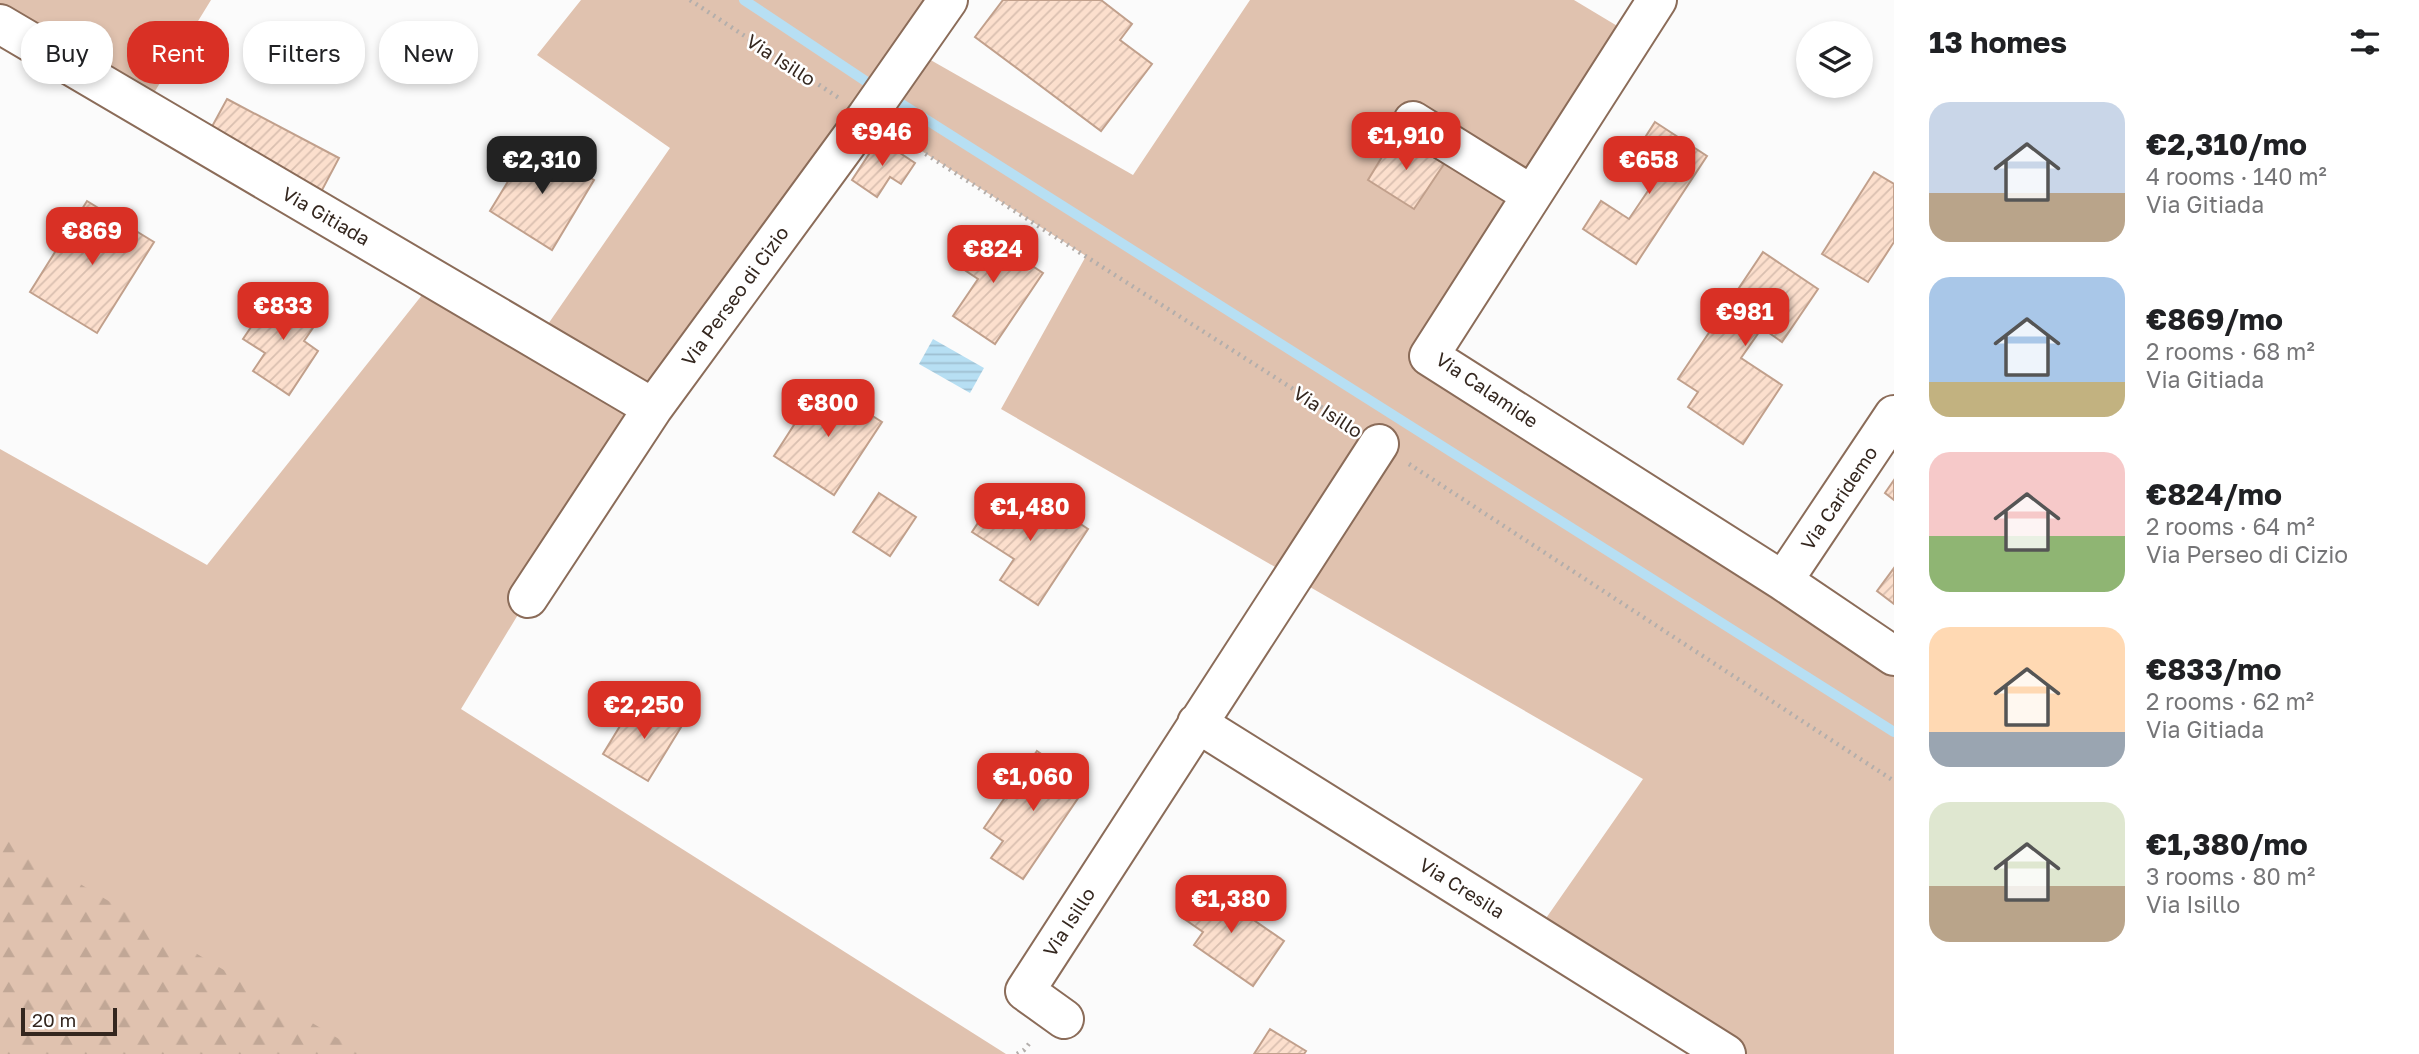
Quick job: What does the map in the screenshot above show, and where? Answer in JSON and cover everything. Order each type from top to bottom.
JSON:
[{"type":"street","name":"Via Perseo di Cizio","points":[[528,598],[653,408],[867,116],[948,0]]},
{"type":"street","name":"Via Calamide","points":[[1657,0],[1429,356],[1783,581],[1894,656]]},
{"type":"street","name":"Via Gitiada","points":[[0,24],[653,408]]},
{"type":"street","points":[[1413,121],[1532,195]]},
{"type":"street","name":"Via Caridemo","points":[[1783,581],[1894,415]]},
{"type":"street","name":"Via Isillo","points":[[1064,1019],[1025,991],[1379,444]]},
{"type":"street","name":"Via Cresila","points":[[1197,723],[1726,1054]]},
{"type":"path","name":"Via Isillo","points":[[690,0],[1379,444]]},
{"type":"path","points":[[1379,444],[1894,781]]},
{"type":"green space","points":[[0,0],[211,0],[198,21],[127,21],[127,84],[159,84],[144,109],[102,84],[113,84],[113,21],[21,21],[21,36],[0,24]]},
{"type":"green space","points":[[581,0],[948,0],[913,50],[1133,175],[1250,0],[1574,0],[1634,36],[1429,356],[1894,656],[1894,1054],[1726,1054],[1535,934],[1643,779],[1001,409],[1086,256],[867,116],[528,598],[461,709],[1006,1054],[0,1054],[0,449],[207,565],[434,280],[537,340],[670,148],[537,55]]},
{"type":"green space","points":[[0,836],[364,1054],[0,1054]]},
{"type":"water","points":[[933,339],[984,368],[970,393],[919,364]]},
{"type":"building","points":[[1003,0],[1101,0],[1132,24],[1120,40],[1152,64],[1101,131],[975,37]]},
{"type":"building","points":[[227,99],[339,158],[321,192],[209,132]]},
{"type":"building","points":[[1655,122],[1707,156],[1636,264],[1583,229],[1601,201],[1629,219],[1664,167],[1637,150]]},
{"type":"building","points":[[1396,134],[1444,164],[1414,209],[1368,180]]},
{"type":"building","points":[[879,139],[915,163],[901,184],[890,177],[877,197],[852,180]]},
{"type":"building","points":[[532,142],[594,180],[552,250],[490,211]]},
{"type":"building","points":[[1874,172],[1894,184],[1894,242],[1868,282],[1822,254]]},
{"type":"building","points":[[87,201],[154,242],[97,333],[30,292]]},
{"type":"building","points":[[974,227],[1043,273],[995,344],[953,316],[978,279],[951,261]]},
{"type":"building","points":[[1763,252],[1818,289],[1782,342],[1762,328],[1741,358],[1782,385],[1743,444],[1688,407],[1698,392],[1678,379]]},
{"type":"building","points":[[276,290],[319,319],[304,341],[318,351],[289,395],[253,371],[265,353],[243,339]]},
{"type":"building","points":[[821,383],[882,422],[834,495],[774,456]]},
{"type":"building","points":[[1894,480],[1894,500],[1885,493]]},
{"type":"building","points":[[1000,489],[1043,517],[1051,504],[1088,529],[1038,605],[1000,580],[1014,559],[972,532]]},
{"type":"building","points":[[879,493],[916,517],[890,556],[853,532]]},
{"type":"building","points":[[1894,568],[1894,604],[1877,591]]},
{"type":"building","points":[[662,704],[686,719],[648,781],[603,754],[631,708],[651,721]]},
{"type":"building","points":[[1037,751],[1087,785],[1023,879],[991,858],[1003,841],[984,828]]},
{"type":"building","points":[[1202,884],[1284,941],[1253,986],[1194,945],[1203,932],[1180,916]]},
{"type":"building","points":[[1270,1029],[1306,1051],[1304,1054],[1254,1054]]},
{"type":"waterway","points":[[744,0],[876,88]]},
{"type":"waterway","points":[[889,96],[1894,732]]}]
